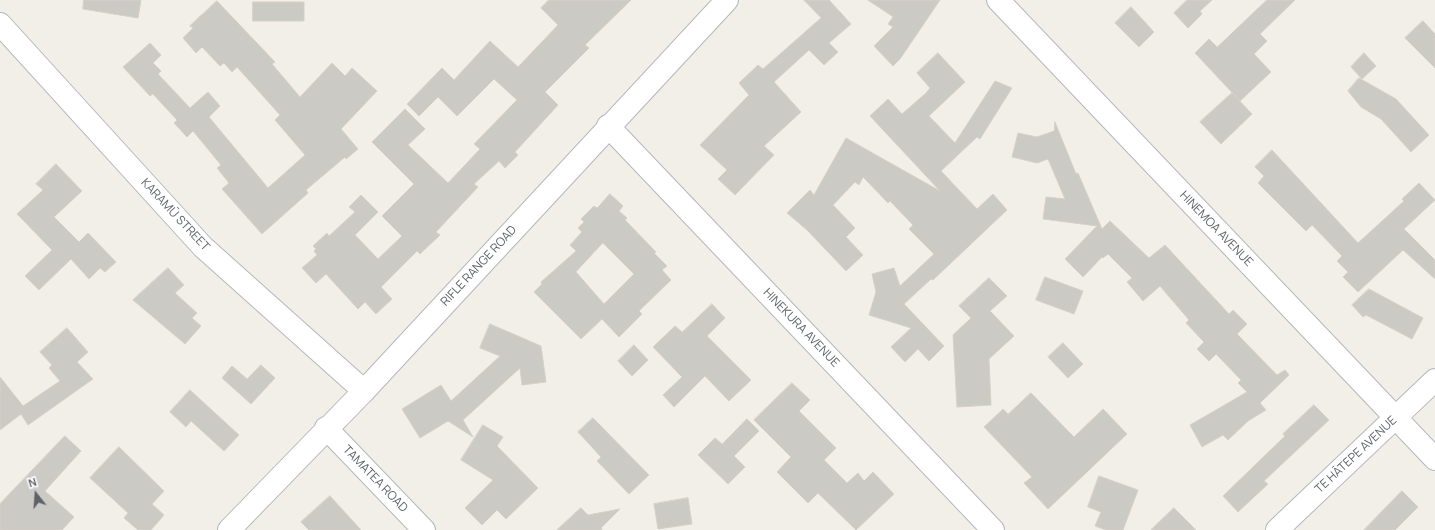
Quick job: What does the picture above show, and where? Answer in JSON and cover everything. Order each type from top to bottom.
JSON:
[{"type":"street","name":"RIFLE RANGE ROAD","points":[[229,530],[326,428],[364,391],[608,126],[727,0]]},
{"type":"street","name":"HINEMOA AVENUE","points":[[998,0],[1435,459]]},
{"type":"street","name":"KARAMŪ STREET","points":[[0,24],[203,247],[364,391]]},
{"type":"street","name":"HINEKURA AVENUE","points":[[608,126],[993,530]]},
{"type":"street","name":"TE HĀTEPE AVENUE","points":[[1277,530],[1435,380]]},
{"type":"street","name":"TAMATEA ROAD","points":[[326,428],[424,530]]},
{"type":"building","points":[[84,0],[141,0],[138,18],[83,9]]},
{"type":"building","points":[[549,0],[631,0],[585,45],[589,48],[545,92],[558,105],[515,152],[518,155],[505,168],[499,161],[474,184],[478,187],[436,232],[440,235],[420,254],[417,251],[381,287],[392,299],[376,314],[365,302],[358,309],[326,274],[316,283],[302,268],[317,255],[314,251],[316,249],[313,246],[327,233],[329,236],[355,212],[349,207],[361,195],[378,212],[355,235],[378,259],[402,236],[382,216],[414,184],[372,142],[405,109],[425,129],[408,145],[448,183],[480,149],[474,144],[517,100],[494,79],[457,116],[438,97],[419,116],[407,104],[442,68],[454,80],[490,41],[518,67],[558,25],[541,8]]},
{"type":"building","points":[[804,0],[829,0],[851,24],[829,43],[838,52],[824,65],[809,50],[774,82],[801,112],[764,146],[774,155],[735,195],[718,179],[727,170],[700,145],[749,95],[739,83],[758,65],[763,69],[821,18]]},
{"type":"building","points":[[868,0],[940,0],[900,59],[893,66],[874,46],[893,27],[888,24],[893,17]]},
{"type":"building","points":[[1187,0],[1212,0],[1200,11],[1202,14],[1188,28],[1174,13]]},
{"type":"building","points":[[1267,0],[1295,0],[1260,34],[1267,41],[1254,54],[1271,72],[1240,101],[1195,53],[1209,39],[1217,47]]},
{"type":"building","points":[[217,1],[275,62],[272,64],[300,97],[332,63],[345,76],[352,68],[377,91],[341,129],[358,149],[346,159],[345,157],[306,190],[308,193],[262,234],[222,189],[229,183],[217,168],[221,165],[193,131],[187,137],[174,123],[177,120],[153,94],[150,96],[123,67],[150,43],[161,55],[153,63],[161,71],[158,74],[190,108],[208,92],[220,106],[209,117],[268,188],[305,155],[275,120],[280,115],[237,67],[232,72],[224,63],[220,66],[202,47],[196,53],[183,38],[193,28],[190,26]]},
{"type":"building","points":[[253,2],[304,2],[304,21],[253,21]]},
{"type":"building","points":[[1131,7],[1154,32],[1139,47],[1115,23]]},
{"type":"building","points":[[1423,21],[1435,34],[1435,68],[1405,38]]},
{"type":"building","points":[[938,53],[965,82],[929,116],[955,143],[995,81],[1012,88],[980,139],[977,137],[941,171],[977,209],[993,194],[1007,210],[933,280],[931,279],[904,304],[944,346],[929,361],[918,349],[905,362],[891,347],[911,328],[869,315],[876,292],[872,274],[894,268],[900,286],[934,254],[909,229],[913,225],[890,201],[888,203],[863,177],[859,185],[855,182],[833,205],[855,228],[846,237],[863,255],[846,271],[807,230],[787,213],[810,190],[814,195],[846,138],[940,191],[870,116],[888,99],[902,114],[926,93],[930,88],[917,73]]},
{"type":"building","points":[[1364,53],[1376,66],[1362,79],[1351,67]]},
{"type":"building","points":[[1359,78],[1396,99],[1429,135],[1411,152],[1381,119],[1361,107],[1348,91]]},
{"type":"building","points":[[1232,93],[1252,114],[1221,144],[1200,122]]},
{"type":"building","points":[[1055,122],[1076,174],[1078,173],[1102,229],[1110,221],[1149,258],[1165,245],[1229,314],[1233,310],[1247,324],[1237,334],[1277,375],[1285,370],[1289,375],[1260,403],[1266,410],[1248,421],[1228,440],[1223,435],[1202,447],[1190,425],[1247,392],[1238,383],[1241,380],[1216,354],[1209,361],[1197,349],[1204,342],[1186,323],[1189,320],[1160,286],[1143,301],[1127,282],[1132,278],[1108,254],[1103,258],[1102,257],[1083,277],[1065,259],[1097,226],[1043,219],[1046,197],[1065,199],[1048,159],[1037,163],[1012,157],[1018,133],[1037,137],[1054,131]]},
{"type":"building","points":[[1272,150],[1358,243],[1404,201],[1402,199],[1419,183],[1435,200],[1404,229],[1435,260],[1435,279],[1403,250],[1358,292],[1343,277],[1348,272],[1337,261],[1342,256],[1312,225],[1306,231],[1258,183],[1264,176],[1255,167]]},
{"type":"building","points":[[56,164],[82,191],[54,217],[79,242],[88,233],[116,262],[105,272],[100,268],[89,279],[71,259],[39,290],[25,276],[52,250],[17,214],[43,190],[36,184]]},
{"type":"building","points":[[610,194],[623,206],[619,211],[627,218],[625,220],[656,252],[654,253],[667,266],[662,270],[671,280],[639,311],[642,314],[619,337],[602,319],[581,339],[534,292],[542,284],[541,282],[576,251],[570,245],[582,232],[578,228],[584,222],[581,219],[594,206],[597,208]],"holes":[[[603,243],[634,274],[604,304],[576,272]]]},
{"type":"building","points":[[168,268],[184,285],[175,293],[197,313],[192,318],[201,326],[185,344],[133,300]]},
{"type":"building","points":[[1045,277],[1083,291],[1074,314],[1036,300]]},
{"type":"building","points":[[989,278],[1007,296],[990,311],[1014,336],[989,359],[991,405],[957,407],[953,335],[971,318],[959,306]]},
{"type":"building","points":[[1369,289],[1423,318],[1412,339],[1366,315],[1363,317],[1352,305]]},
{"type":"building","points":[[712,304],[725,318],[707,336],[751,380],[729,401],[705,376],[674,407],[663,395],[682,377],[653,347],[675,326],[682,332]]},
{"type":"building","points":[[490,324],[541,346],[546,382],[522,385],[520,368],[463,420],[473,437],[448,421],[420,438],[402,409],[441,385],[451,401],[500,356],[480,348]]},
{"type":"building","points":[[67,328],[88,352],[77,362],[93,379],[28,425],[21,414],[0,430],[0,377],[23,406],[60,381],[49,368],[52,365],[40,352]]},
{"type":"building","points":[[1063,343],[1083,364],[1068,378],[1048,357]]},
{"type":"building","points":[[634,345],[648,360],[632,376],[618,361]]},
{"type":"building","points":[[261,365],[275,378],[251,404],[222,378],[232,366],[247,379]]},
{"type":"building","points":[[792,383],[810,400],[799,411],[836,448],[824,460],[847,483],[858,473],[864,481],[873,472],[894,494],[856,530],[818,493],[808,503],[777,472],[791,457],[754,420]]},
{"type":"building","points":[[190,390],[239,435],[224,451],[191,421],[186,427],[170,412]]},
{"type":"building","points":[[1031,393],[1074,437],[1103,409],[1127,434],[1048,509],[1024,483],[1032,477],[984,427],[1003,409],[1008,414]]},
{"type":"building","points":[[1314,405],[1329,420],[1264,481],[1268,484],[1238,512],[1223,496],[1285,436],[1283,434]]},
{"type":"building","points":[[593,418],[649,475],[629,494],[597,461],[601,457],[578,432]]},
{"type":"building","points":[[747,419],[759,431],[734,456],[745,467],[728,484],[698,455],[715,438],[722,444]]},
{"type":"building","points":[[483,425],[503,437],[497,446],[538,488],[506,519],[497,510],[482,525],[465,508],[493,480],[461,460]]},
{"type":"building","points":[[65,436],[81,451],[45,491],[74,517],[62,530],[0,530],[0,504]]},
{"type":"building","points":[[119,447],[164,491],[152,504],[164,515],[151,530],[138,530],[124,518],[128,513],[90,478]]},
{"type":"building","points":[[1099,476],[1138,490],[1123,530],[1106,530],[1095,526],[1101,512],[1088,507]]},
{"type":"building","points":[[1402,491],[1418,507],[1395,530],[1364,530]]},
{"type":"building","points":[[330,496],[361,530],[309,530],[301,522]]},
{"type":"building","points":[[688,498],[692,524],[658,529],[654,504]]},
{"type":"building","points":[[581,508],[588,515],[620,509],[601,528],[602,530],[557,530]]},
{"type":"building","points":[[1174,508],[1196,530],[1151,530]]}]
